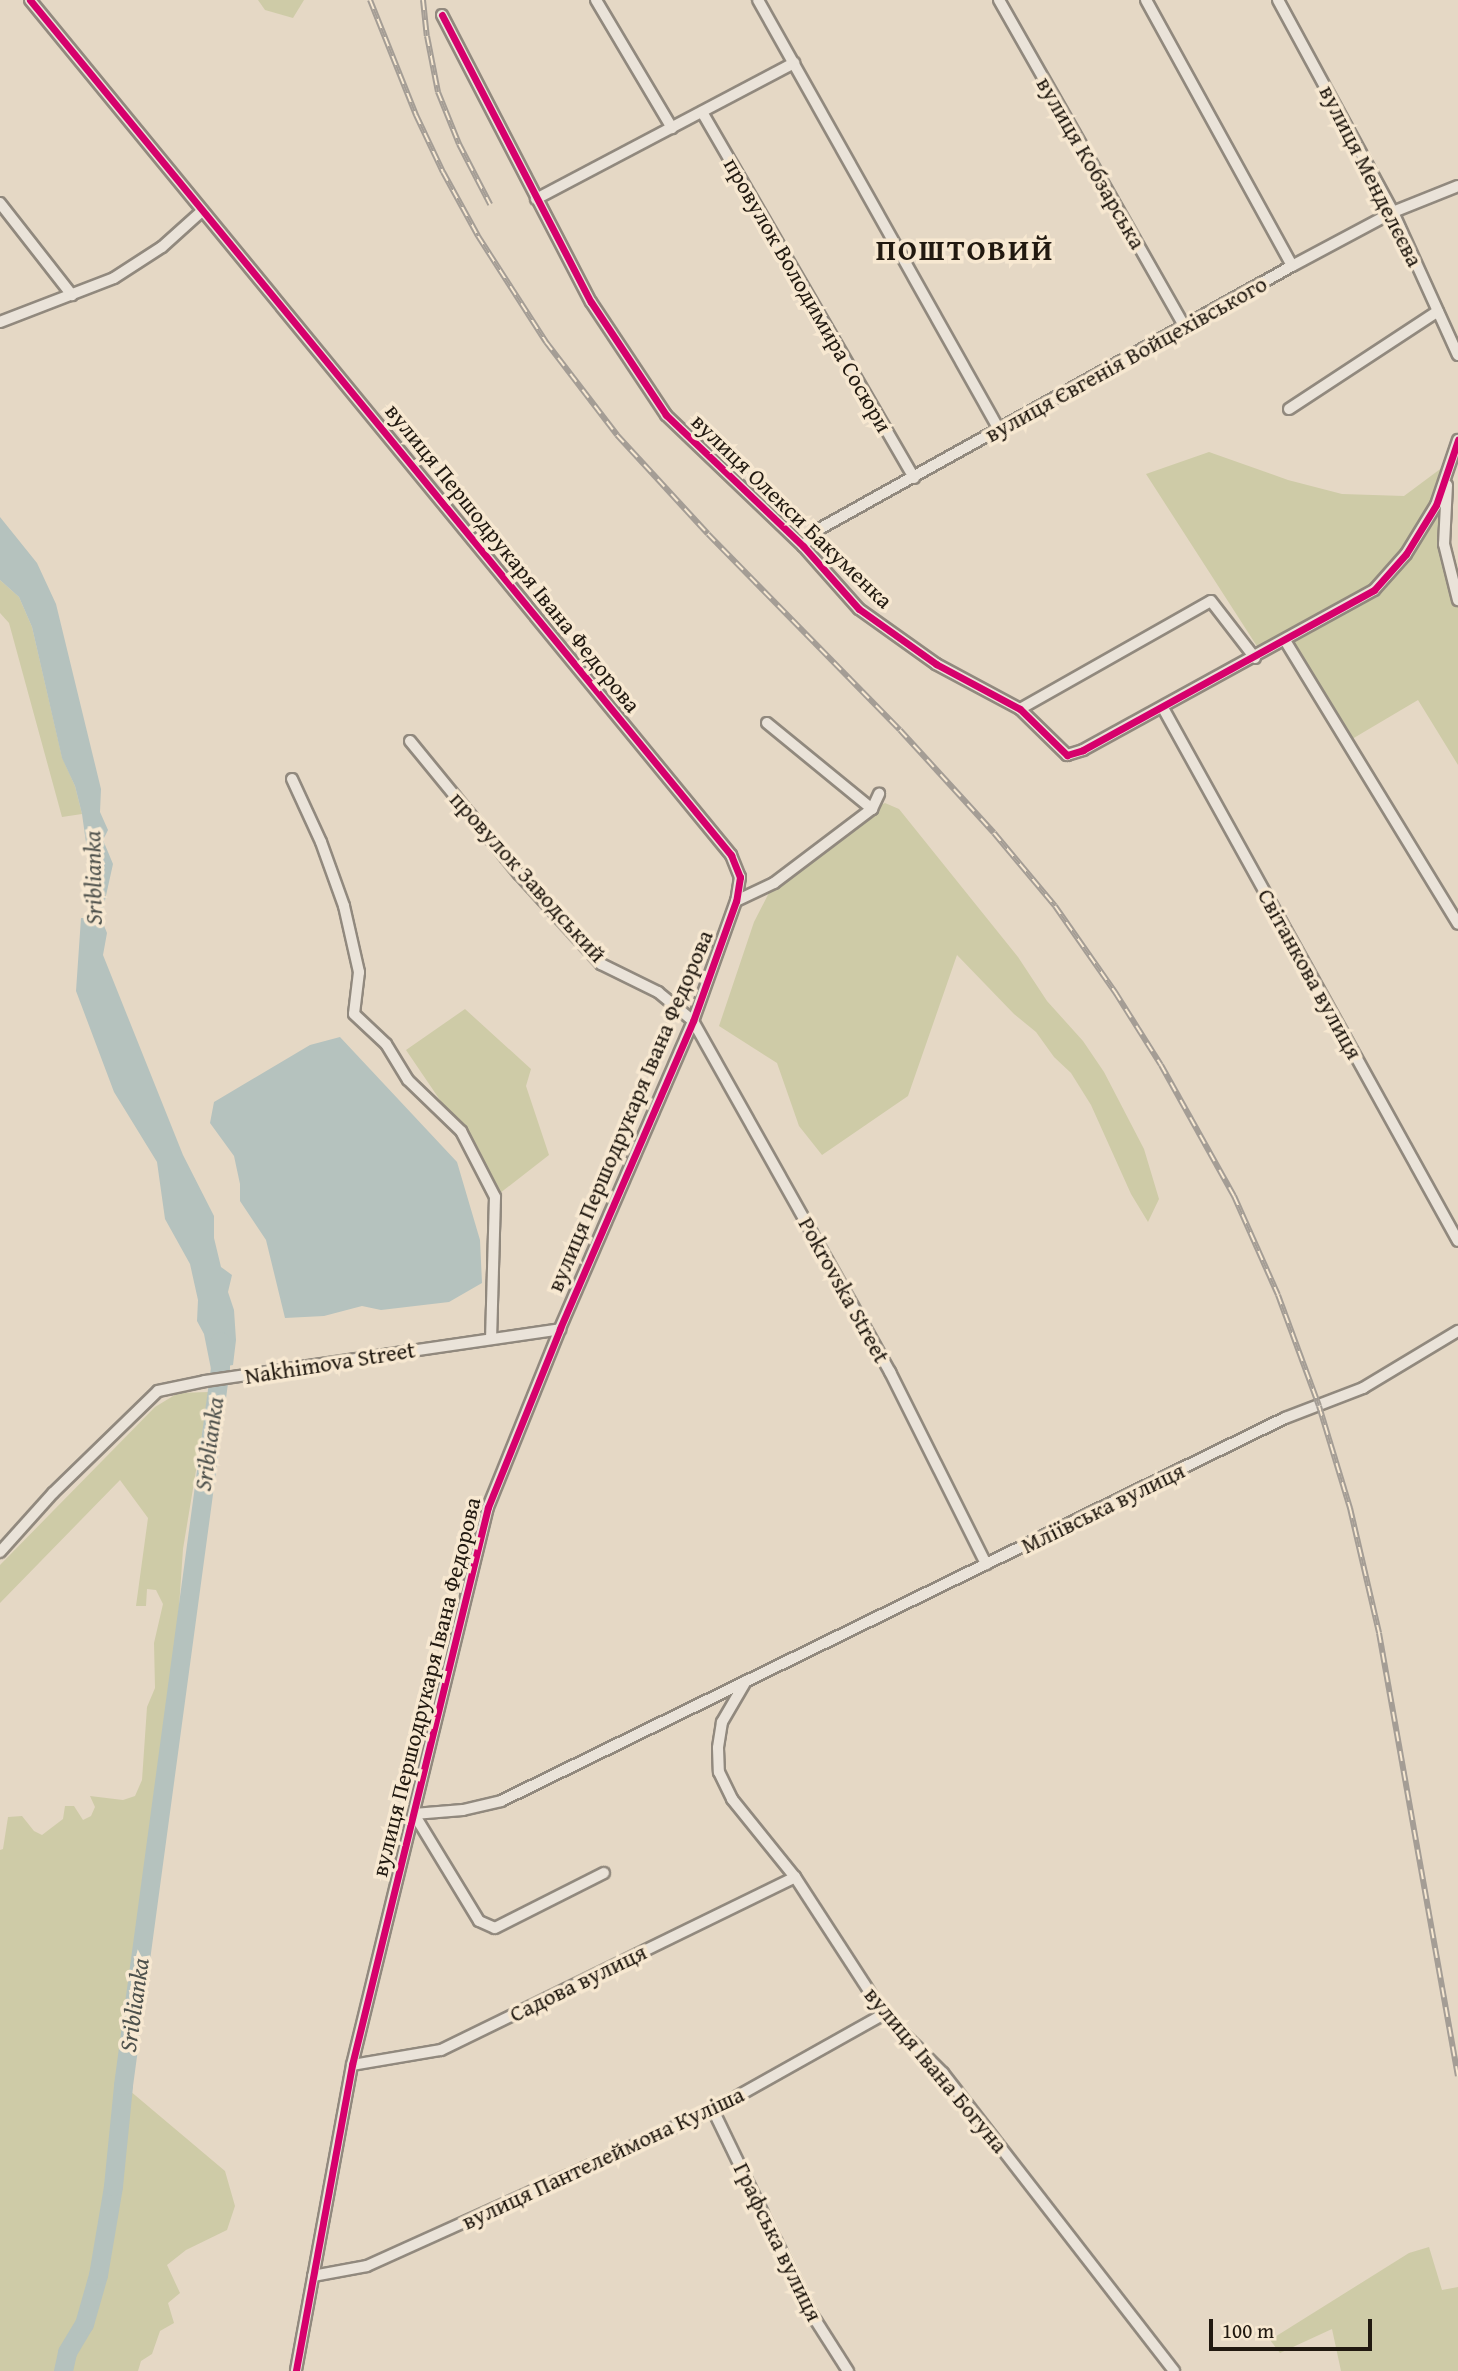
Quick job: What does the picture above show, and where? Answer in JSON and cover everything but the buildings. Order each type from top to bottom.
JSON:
[{"type":"street","name":"вулиця Першодрукаря Івана Федорова","points":[[30,0],[732,855],[740,877],[736,901],[693,1021],[560,1329],[488,1507],[352,2065],[296,2371]]},
{"type":"street","points":[[596,0],[671,128]]},
{"type":"street","points":[[758,0],[999,430]]},
{"type":"street","name":"вулиця Кобзарська","points":[[999,0],[1184,326]]},
{"type":"street","points":[[1146,0],[1292,266]]},
{"type":"street","name":"вулиця Менделєєва","points":[[1278,0],[1392,212],[1458,355]]},
{"type":"street","name":"вулиця Олекси Бакуменка","points":[[442,15],[591,302],[666,415],[803,546],[859,609],[936,664],[1020,709],[1067,755],[1083,750],[1286,642],[1374,590],[1406,554],[1436,505],[1447,464]]},
{"type":"street","points":[[536,199],[794,63]]},
{"type":"street","name":"провулок Володимира Сосюри","points":[[702,112],[914,478]]},
{"type":"street","name":"вулиця Євгенія Войцехівського","points":[[803,546],[821,528],[1292,266],[1392,212],[1458,186]]},
{"type":"street","points":[[0,203],[72,295]]},
{"type":"street","points":[[0,322],[114,278],[162,247],[202,211]]},
{"type":"street","points":[[1289,409],[1438,311]]},
{"type":"street","points":[[1458,440],[1447,464],[1444,544],[1458,600]]},
{"type":"street","points":[[1020,709],[1211,600],[1255,658]]},
{"type":"street","points":[[1286,642],[1458,923]]},
{"type":"street","name":"Світанкова вулиця","points":[[1163,708],[1458,1241]]},
{"type":"street","points":[[767,723],[872,809]]},
{"type":"street","name":"провулок Заводський","points":[[410,741],[519,874],[601,964],[658,992],[693,1021]]},
{"type":"street","points":[[292,779],[321,842],[347,917],[359,972],[354,1014],[386,1044],[408,1080],[461,1131],[495,1197],[491,1339]]},
{"type":"street","points":[[736,901],[774,883],[872,809],[879,794]]},
{"type":"street","name":"Pokrovska Street","points":[[693,1021],[890,1373],[986,1564]]},
{"type":"street","name":"Nakhimova Street","points":[[0,1552],[53,1493],[158,1391],[205,1381],[560,1329]]},
{"type":"street","name":"Мліївська вулиця","points":[[746,1681],[1285,1418],[1363,1388],[1458,1331]]},
{"type":"street","points":[[604,1873],[495,1928],[479,1921],[414,1814],[463,1810],[500,1801],[746,1681]]},
{"type":"street","name":"вулиця Івана Богуна","points":[[746,1681],[722,1722],[718,1748],[719,1772],[732,1799],[795,1877],[884,2014],[943,2073],[1174,2371]]},
{"type":"street","name":"Садова вулиця","points":[[352,2065],[441,2050],[795,1877]]},
{"type":"street","name":"вулиця Пантелеймона Куліша","points":[[313,2276],[368,2266],[713,2110],[884,2014]]},
{"type":"street","name":"Графська вулиця","points":[[713,2110],[811,2313],[848,2371]]},
{"type":"shaded area","points":[[258,0],[304,0],[293,18],[265,10]]},
{"type":"shaded area","points":[[1209,452],[1288,480],[1342,494],[1404,496],[1447,464],[1444,544],[1458,600],[1458,765],[1418,700],[1347,742],[1286,642],[1262,654],[1146,474]]},
{"type":"shaded area","points":[[0,580],[19,597],[32,627],[62,757],[75,786],[82,814],[62,817],[9,623],[0,613]]},
{"type":"shaded area","points":[[885,803],[899,809],[1018,957],[1047,1001],[1083,1041],[1104,1072],[1144,1149],[1159,1199],[1148,1222],[1131,1194],[1091,1105],[1071,1073],[1054,1057],[1036,1032],[1014,1014],[957,955],[908,1096],[822,1155],[799,1126],[777,1063],[719,1026],[754,922],[774,883],[872,809]]},
{"type":"shaded area","points":[[465,1009],[531,1069],[526,1086],[549,1155],[495,1197],[461,1131],[406,1050]]},
{"type":"shaded area","points":[[209,1392],[183,1549],[176,1651],[153,1837],[150,1890],[123,2085],[225,2171],[235,2206],[227,2230],[186,2250],[167,2265],[180,2293],[168,2303],[174,2323],[160,2331],[152,2354],[141,2361],[138,2371],[0,2371],[0,1850],[3,1849],[8,1817],[22,1816],[34,1831],[42,1835],[63,1819],[65,1806],[74,1806],[83,1820],[91,1816],[95,1807],[90,1796],[123,1800],[135,1796],[142,1780],[147,1707],[155,1688],[154,1643],[163,1604],[156,1590],[147,1589],[146,1606],[136,1606],[148,1518],[120,1480],[0,1603],[0,1565],[155,1407],[178,1393]]},
{"type":"shaded area","points":[[1429,2247],[1442,2290],[1458,2287],[1458,2371],[1341,2371],[1332,2329],[1280,2353],[1270,2340],[1409,2253]]},
{"type":"water","points":[[0,517],[37,563],[56,604],[101,789],[100,812],[108,830],[103,840],[113,864],[101,918],[107,933],[103,955],[183,1155],[214,1216],[214,1238],[221,1267],[232,1275],[228,1292],[234,1310],[236,1340],[233,1365],[211,1369],[204,1334],[197,1321],[198,1300],[190,1264],[165,1219],[157,1162],[114,1092],[76,991],[81,918],[87,918],[91,899],[87,891],[90,871],[82,814],[75,786],[62,758],[32,627],[19,597],[0,580]]},
{"type":"water","points":[[340,1037],[457,1162],[480,1240],[482,1283],[449,1302],[381,1310],[362,1306],[324,1316],[285,1318],[266,1240],[240,1201],[240,1184],[234,1156],[210,1123],[214,1102],[310,1045]]},
{"type":"waterway","name":"Sriblianka","points":[[63,2371],[67,2352],[84,2324],[98,2275],[113,2186],[123,2085],[220,1368],[220,1341]]},
{"type":"railway","points":[[370,0],[416,115],[443,172],[478,236],[546,342],[617,435],[708,534],[900,730],[994,833],[1055,906],[1115,992],[1161,1065],[1234,1196],[1278,1295],[1319,1406],[1350,1508],[1379,1633],[1458,2076]]},
{"type":"railway","points":[[423,0],[438,92],[459,144],[490,204]]},
{"type":"cycle path","points":[[30,0],[731,855],[740,877],[736,901],[693,1021],[560,1329],[488,1507],[352,2065],[296,2371]]},
{"type":"cycle path","points":[[442,15],[591,302],[666,415],[803,546],[859,609],[936,664],[1020,709],[1067,755],[1083,750],[1374,590],[1406,554],[1436,505],[1458,440]]},
{"type":"district","name":"ПОШТОВИЙ","points":[[965,249]]}]
